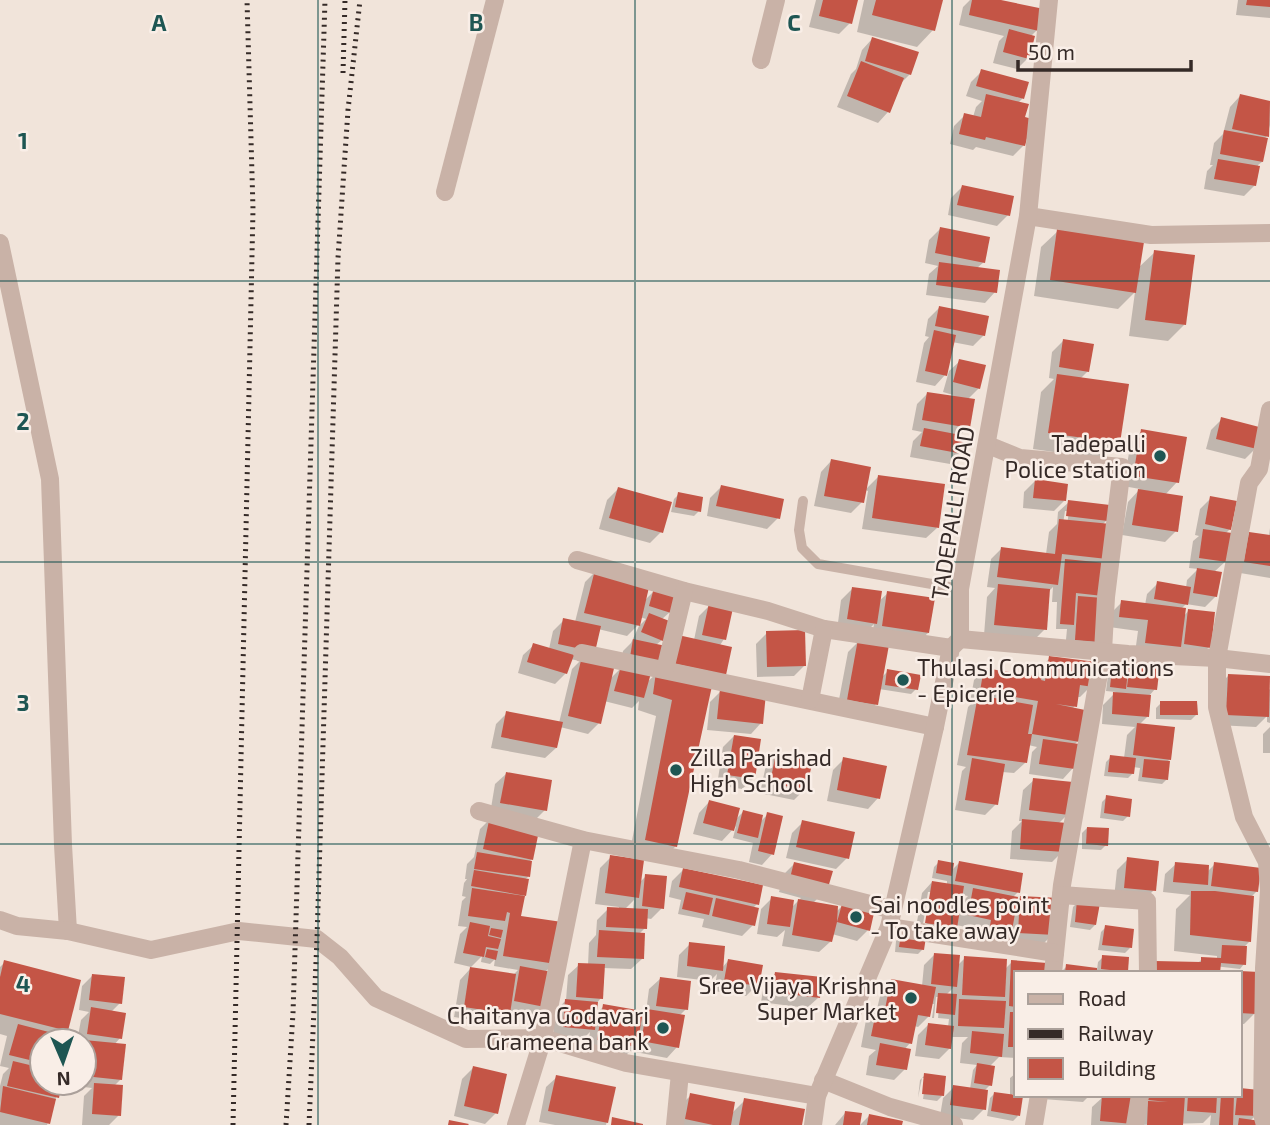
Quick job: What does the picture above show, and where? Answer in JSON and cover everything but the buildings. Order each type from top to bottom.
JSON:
[{"type":"street","points":[[445,192],[495,0]]},
{"type":"street","points":[[761,60],[776,0]]},
{"type":"street","name":"TADEPALLI ROAD","points":[[813,1125],[820,1088],[891,918],[955,643],[960,589],[1028,216],[1049,0]]},
{"type":"street","points":[[1028,216],[1151,235],[1270,233]]},
{"type":"street","points":[[0,243],[50,478],[68,931]]},
{"type":"street","points":[[1265,1125],[1262,1114],[1264,968],[1269,890],[1267,862],[1264,844],[1249,831],[1244,817],[1217,707],[1217,658],[1249,483],[1265,470],[1270,410]]},
{"type":"street","points":[[988,445],[1020,458],[1122,467],[1103,652],[1061,895],[1053,971]]},
{"type":"street","points":[[577,560],[684,591],[768,611],[824,629],[955,643],[1217,658],[1270,664]]},
{"type":"street","points":[[666,670],[684,591]]},
{"type":"street","points":[[810,700],[824,629]]},
{"type":"street","points":[[582,653],[935,727]]},
{"type":"street","points":[[479,811],[583,840],[739,870],[891,918],[1055,953]]},
{"type":"street","points":[[516,1125],[542,1038],[583,840]]},
{"type":"street","points":[[1061,895],[1147,901],[1148,971]]},
{"type":"street","points":[[0,920],[9,928],[68,931],[151,950],[239,931],[317,939],[340,957],[376,998],[466,1039],[542,1038],[626,1063],[680,1073],[820,1088],[954,1125]]},
{"type":"street","points":[[675,1125],[680,1073]]},
{"type":"street","points":[[1034,1125],[1039,1097]]},
{"type":"street","points":[[1135,1125],[1140,1097]]},
{"type":"lane","points":[[803,501],[799,530],[802,548],[818,564],[960,589]]},
{"type":"railway","points":[[233,1125],[253,209],[247,0]]},
{"type":"railway","points":[[286,1125],[293,1013],[325,0]]},
{"type":"railway","points":[[343,73],[345,0]]},
{"type":"railway","points":[[309,1125],[338,258],[348,110],[360,0]]},
{"type":"place","name":"Tadepalli Police station","points":[[1160,456]]},
{"type":"place","name":"Thulasi Communications - Epicerie","points":[[903,680]]},
{"type":"place","name":"Zilla Parishad High School","points":[[676,770]]},
{"type":"place","name":"Sai noodles point - To take away","points":[[856,917]]},
{"type":"place","name":"Sree Vijaya Krishna Super Market","points":[[911,998]]},
{"type":"place","name":"Chaitanya Godavari Grameena bank","points":[[663,1028]]}]
